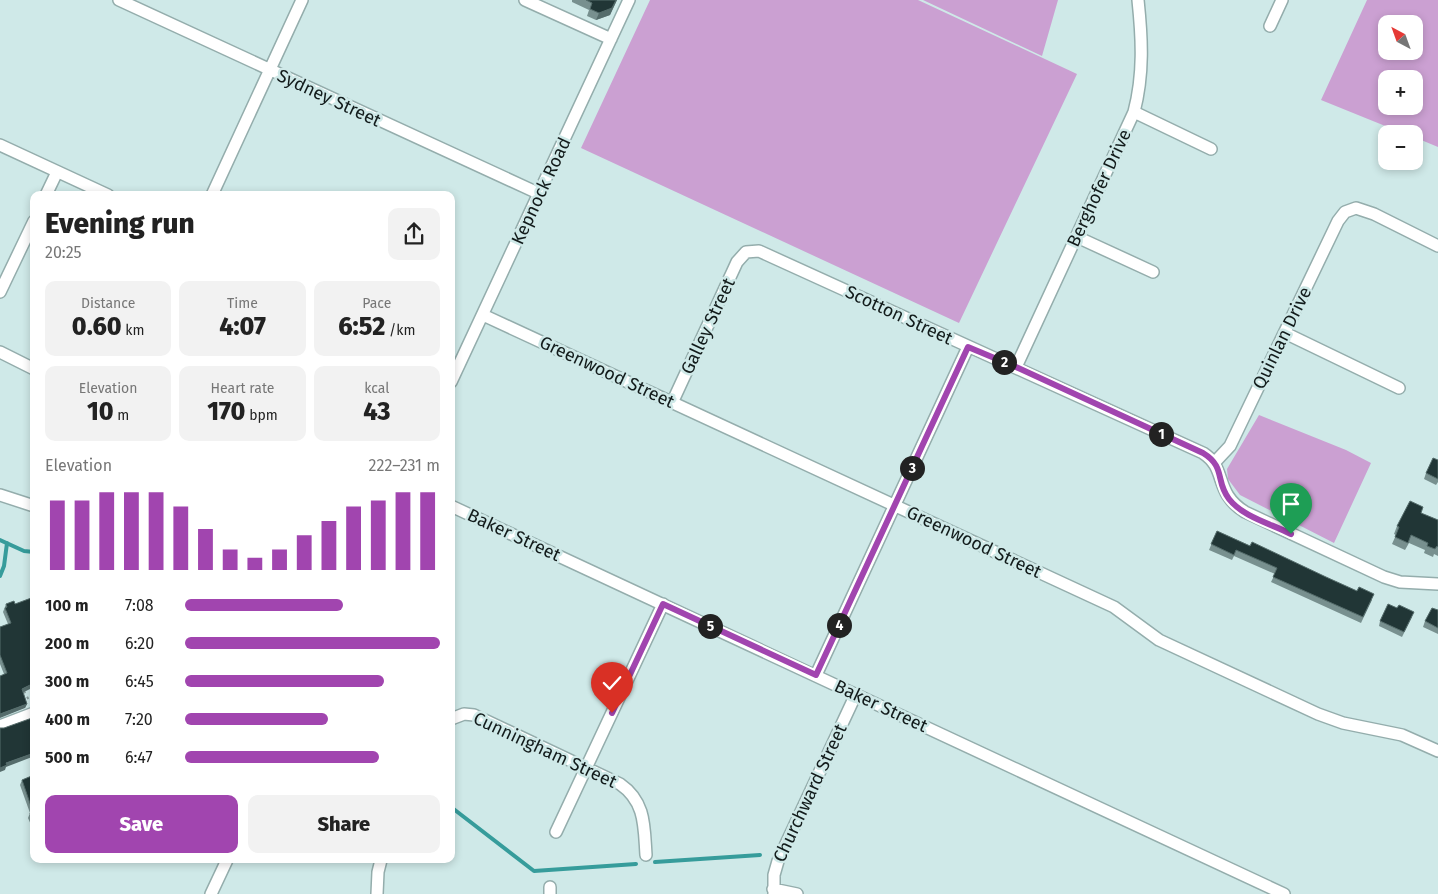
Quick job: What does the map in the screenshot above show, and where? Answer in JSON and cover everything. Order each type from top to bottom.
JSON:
[{"type":"street","name":"Sydney Street","points":[[119,0],[269,71],[540,194]]},
{"type":"street","points":[[214,191],[302,0]]},
{"type":"street","points":[[525,0],[611,39]]},
{"type":"street","name":"Kepnock Road","points":[[456,358],[483,315],[630,0]]},
{"type":"street","name":"Berghofer Drive","points":[[1016,367],[1134,112],[1141,76],[1142,54],[1138,0]]},
{"type":"street","points":[[1270,26],[1282,0]]},
{"type":"street","points":[[1134,112],[1211,149]]},
{"type":"street","points":[[0,145],[99,191]]},
{"type":"street","points":[[48,191],[57,172]]},
{"type":"street","name":"Quinlan Drive","points":[[1215,462],[1227,451],[1338,221],[1345,212],[1356,208],[1365,211],[1438,246]]},
{"type":"street","points":[[0,292],[30,229]]},
{"type":"street","points":[[1077,237],[1153,272]]},
{"type":"street","name":"Scotton Street","points":[[746,252],[753,250],[766,253],[1203,453],[1215,462]]},
{"type":"street","name":"Galley Street","points":[[672,403],[737,262],[746,252]]},
{"type":"street","name":"Greenwood Street","points":[[483,315],[1114,607],[1159,640],[1318,714],[1343,723],[1402,735],[1438,751]]},
{"type":"street","points":[[1285,334],[1399,388]]},
{"type":"street","points":[[816,675],[968,347]]},
{"type":"street","points":[[0,352],[30,367]]},
{"type":"street","points":[[1215,462],[1224,492],[1229,500],[1245,512],[1384,577],[1400,582],[1438,584]]},
{"type":"street","points":[[0,495],[30,505]]},
{"type":"street","name":"Baker Street","points":[[455,508],[1284,894]]},
{"type":"street","points":[[556,832],[663,604]]},
{"type":"street","name":"Churchward Street","points":[[773,892],[774,875],[778,861],[856,694]]},
{"type":"street","points":[[0,726],[30,711]]},
{"type":"street","name":"Cunningham Street","points":[[455,714],[474,716],[638,792],[642,809],[646,855]]},
{"type":"street","points":[[211,894],[226,863]]},
{"type":"street","points":[[377,894],[380,863]]},
{"type":"street","points":[[773,892],[797,894]]},
{"type":"path","points":[[20,689],[27,693],[30,701]]},
{"type":"shaded area","points":[[650,0],[918,0],[1077,74],[959,323],[581,148]]},
{"type":"shaded area","points":[[923,0],[1058,0],[1042,56]]},
{"type":"shaded area","points":[[1367,0],[1438,0],[1438,147],[1423,141],[1423,125],[1383,125],[1321,100]]},
{"type":"shaded area","points":[[1259,415],[1346,450],[1371,463],[1334,543],[1240,495],[1228,479],[1227,469]]},
{"type":"building","points":[[586,0],[616,0],[612,8],[599,13],[590,9],[592,3]]},
{"type":"building","points":[[1433,458],[1438,460],[1438,479],[1426,473]]},
{"type":"building","points":[[1410,501],[1423,507],[1421,513],[1438,520],[1438,547],[1435,549],[1427,546],[1428,543],[1411,535],[1408,543],[1395,537],[1399,527],[1397,526]]},
{"type":"building","points":[[1217,531],[1250,546],[1252,542],[1357,591],[1359,587],[1374,594],[1363,617],[1273,577],[1277,568],[1236,550],[1234,555],[1211,544]]},
{"type":"building","points":[[30,598],[30,685],[22,689],[27,704],[0,714],[0,676],[7,673],[0,655],[0,627],[11,623],[5,608],[7,607],[6,604],[14,601],[15,604]]},
{"type":"building","points":[[1388,604],[1397,608],[1399,605],[1414,612],[1404,632],[1380,621]]},
{"type":"building","points":[[1432,608],[1438,610],[1438,628],[1425,621]]},
{"type":"building","points":[[30,719],[30,754],[6,763],[7,765],[0,768],[0,728]]},
{"type":"building","points":[[30,777],[30,803],[22,780]]},
{"type":"waterway","points":[[0,540],[24,551],[30,552]]},
{"type":"waterway","points":[[0,576],[4,566],[7,543]]},
{"type":"waterway","points":[[455,810],[534,871],[636,864]]},
{"type":"waterway","points":[[655,862],[760,855]]},
{"type":"route","points":[[612,713],[663,604],[816,675],[968,347],[1016,367],[1203,453],[1218,466],[1221,484],[1229,500],[1245,512],[1291,534]]}]
